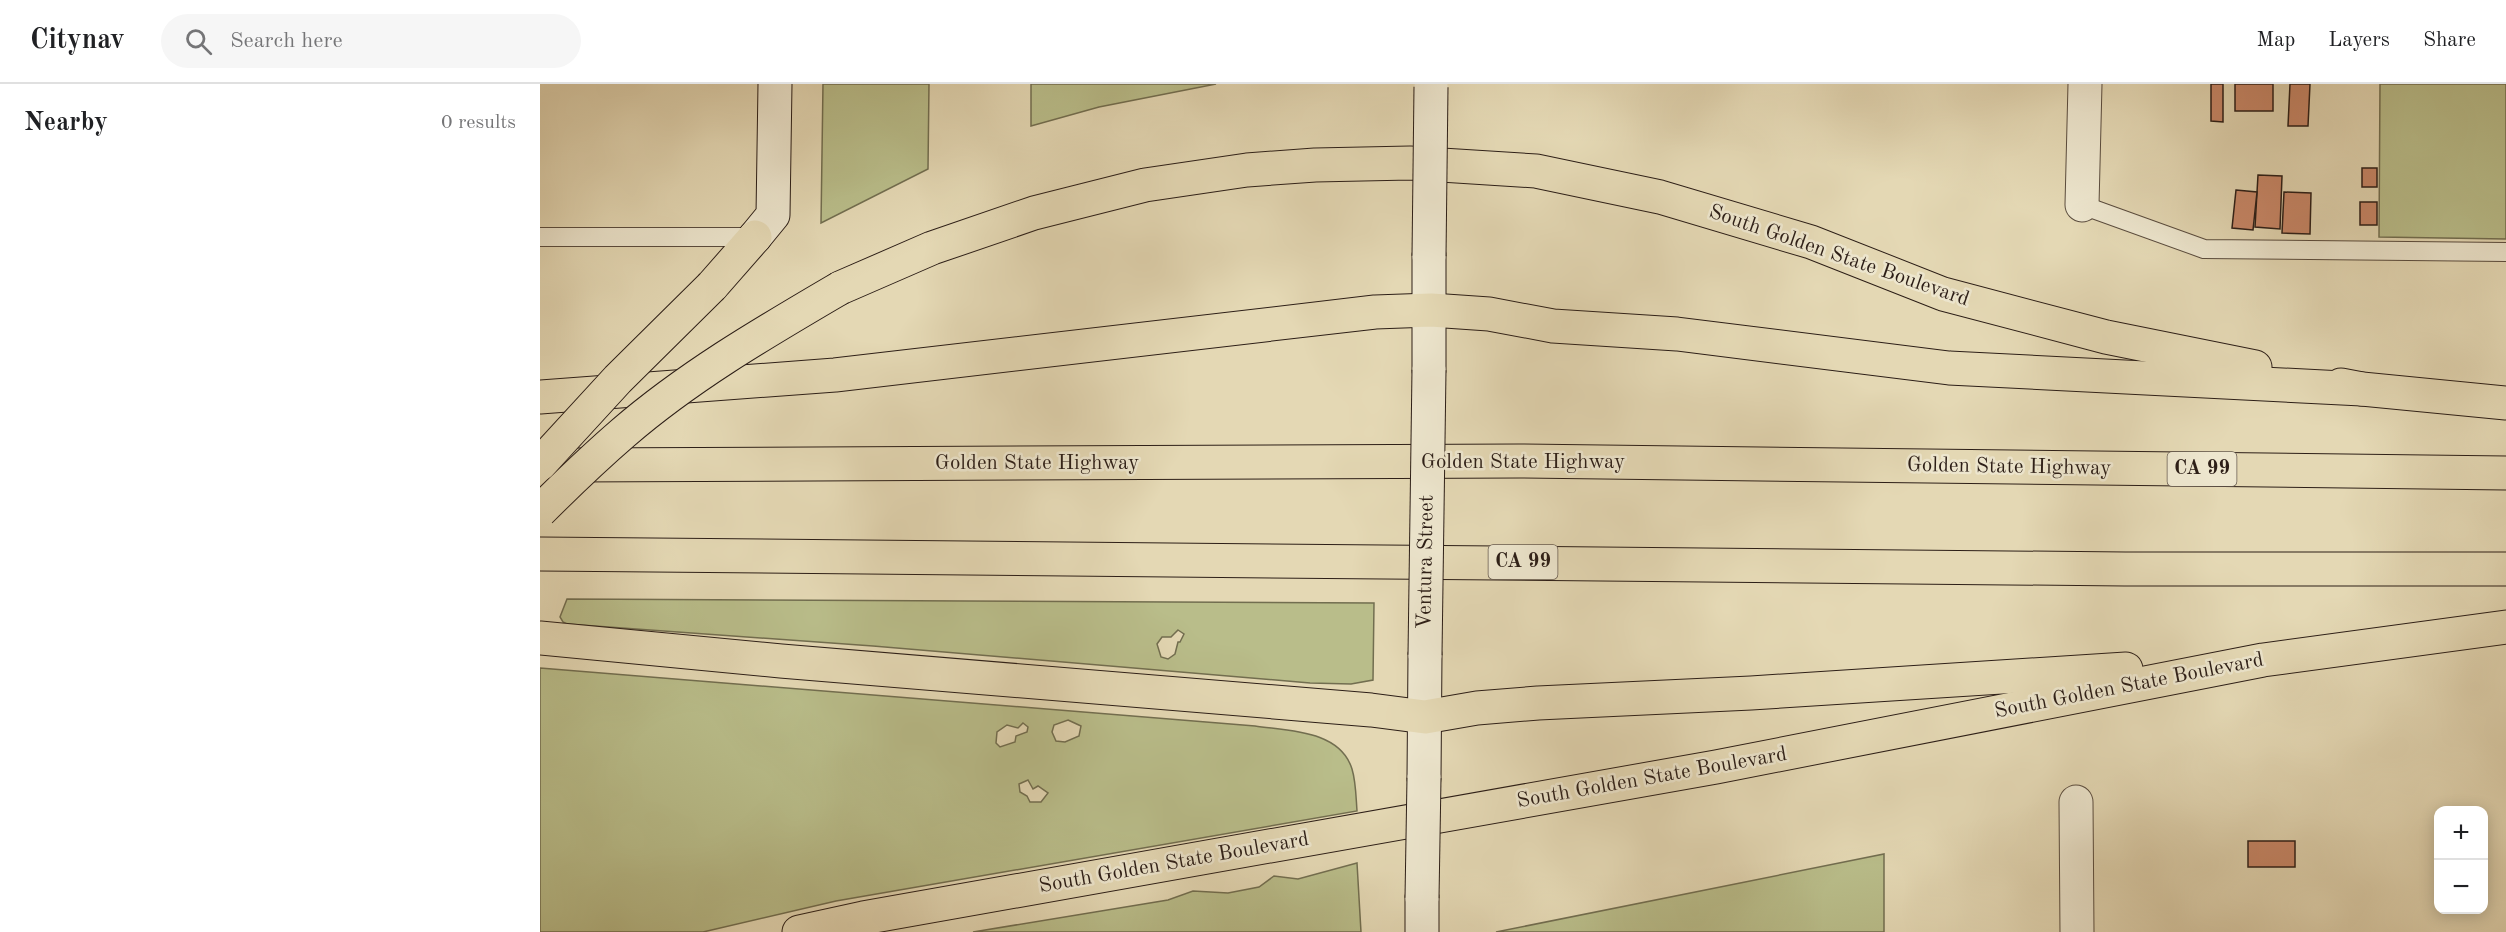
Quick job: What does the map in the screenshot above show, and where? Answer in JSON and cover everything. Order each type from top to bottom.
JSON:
[{"type":"highway","name":"South Golden State Boulevard","points":[[540,512],[624,432],[667,399],[724,358],[840,288],[932,248],[1034,213],[1145,185],[1247,170],[1315,165],[1410,163],[1536,171],[1671,201],[1811,242],[1943,294],[2073,328],[2362,389],[2506,403]]},
{"type":"highway","points":[[540,464],[618,379],[712,286],[755,237]]},
{"type":"highway","points":[[540,397],[835,375],[1375,312],[1431,310],[1489,314],[1553,326],[1677,334],[1949,368],[2362,389]]},
{"type":"highway","name":"Golden State Highway","points":[[540,464],[1520,461],[2506,472]]},
{"type":"highway","name":"CA 99","points":[[540,554],[2125,569],[2506,568]]},
{"type":"highway","name":"South Golden State Boulevard","points":[[799,932],[863,918],[1716,767],[2263,660],[2506,627]]},
{"type":"highway","points":[[540,639],[1371,710],[1425,717],[1477,708],[1538,703],[1752,693],[2263,660]]},
{"type":"main road","points":[[755,237],[773,215],[775,84]]},
{"type":"main road","points":[[2082,205],[2085,84]]},
{"type":"main road","name":"Ventura Street","points":[[1422,932],[1431,310],[1431,86]]},
{"type":"main road","points":[[2076,802],[2077,932]]},
{"type":"lane","points":[[2082,205],[2204,249],[2506,252]]},
{"type":"lane","points":[[540,237],[755,237]]},
{"type":"green space","points":[[823,84],[929,84],[928,169],[821,223]]},
{"type":"green space","points":[[1031,84],[1216,84],[1099,107],[1031,126]]},
{"type":"green space","points":[[2380,84],[2506,84],[2506,239],[2379,237]]},
{"type":"green space","points":[[567,599],[1374,603],[1373,680],[1351,684],[1310,683],[873,646],[567,624],[560,617]],"holes":[[[1178,630],[1184,634],[1178,642],[1175,654],[1168,659],[1161,657],[1157,644],[1162,637],[1171,637]]]},
{"type":"green space","points":[[540,668],[1282,729],[1311,735],[1336,747],[1346,756],[1354,779],[1357,811],[836,901],[703,932],[540,932]],"holes":[[[1068,720],[1081,726],[1079,736],[1065,742],[1056,741],[1052,732],[1054,725]],[[1023,723],[1028,727],[1027,732],[1016,736],[1015,742],[1000,747],[996,743],[997,732],[1007,725],[1018,728]],[[1028,780],[1033,789],[1038,786],[1048,793],[1041,802],[1030,802],[1027,796],[1020,792],[1019,784]]]},
{"type":"green space","points":[[1884,854],[1884,932],[1496,932]]},
{"type":"green space","points":[[1357,863],[1361,932],[973,932],[1168,900],[1193,891],[1228,893],[1259,887],[1274,876],[1298,879]]},
{"type":"building","points":[[2211,84],[2223,84],[2223,122],[2211,121]]},
{"type":"building","points":[[2235,84],[2273,84],[2273,111],[2235,111]]},
{"type":"building","points":[[2290,84],[2310,84],[2308,126],[2288,126]]},
{"type":"building","points":[[2362,168],[2377,168],[2377,187],[2362,187]]},
{"type":"building","points":[[2258,175],[2282,176],[2280,229],[2255,227]]},
{"type":"building","points":[[2236,190],[2257,192],[2253,230],[2232,228]]},
{"type":"building","points":[[2284,192],[2311,193],[2310,234],[2282,233]]},
{"type":"building","points":[[2360,202],[2377,202],[2377,225],[2360,225]]},
{"type":"building","points":[[2248,841],[2295,841],[2295,867],[2248,867]]}]
